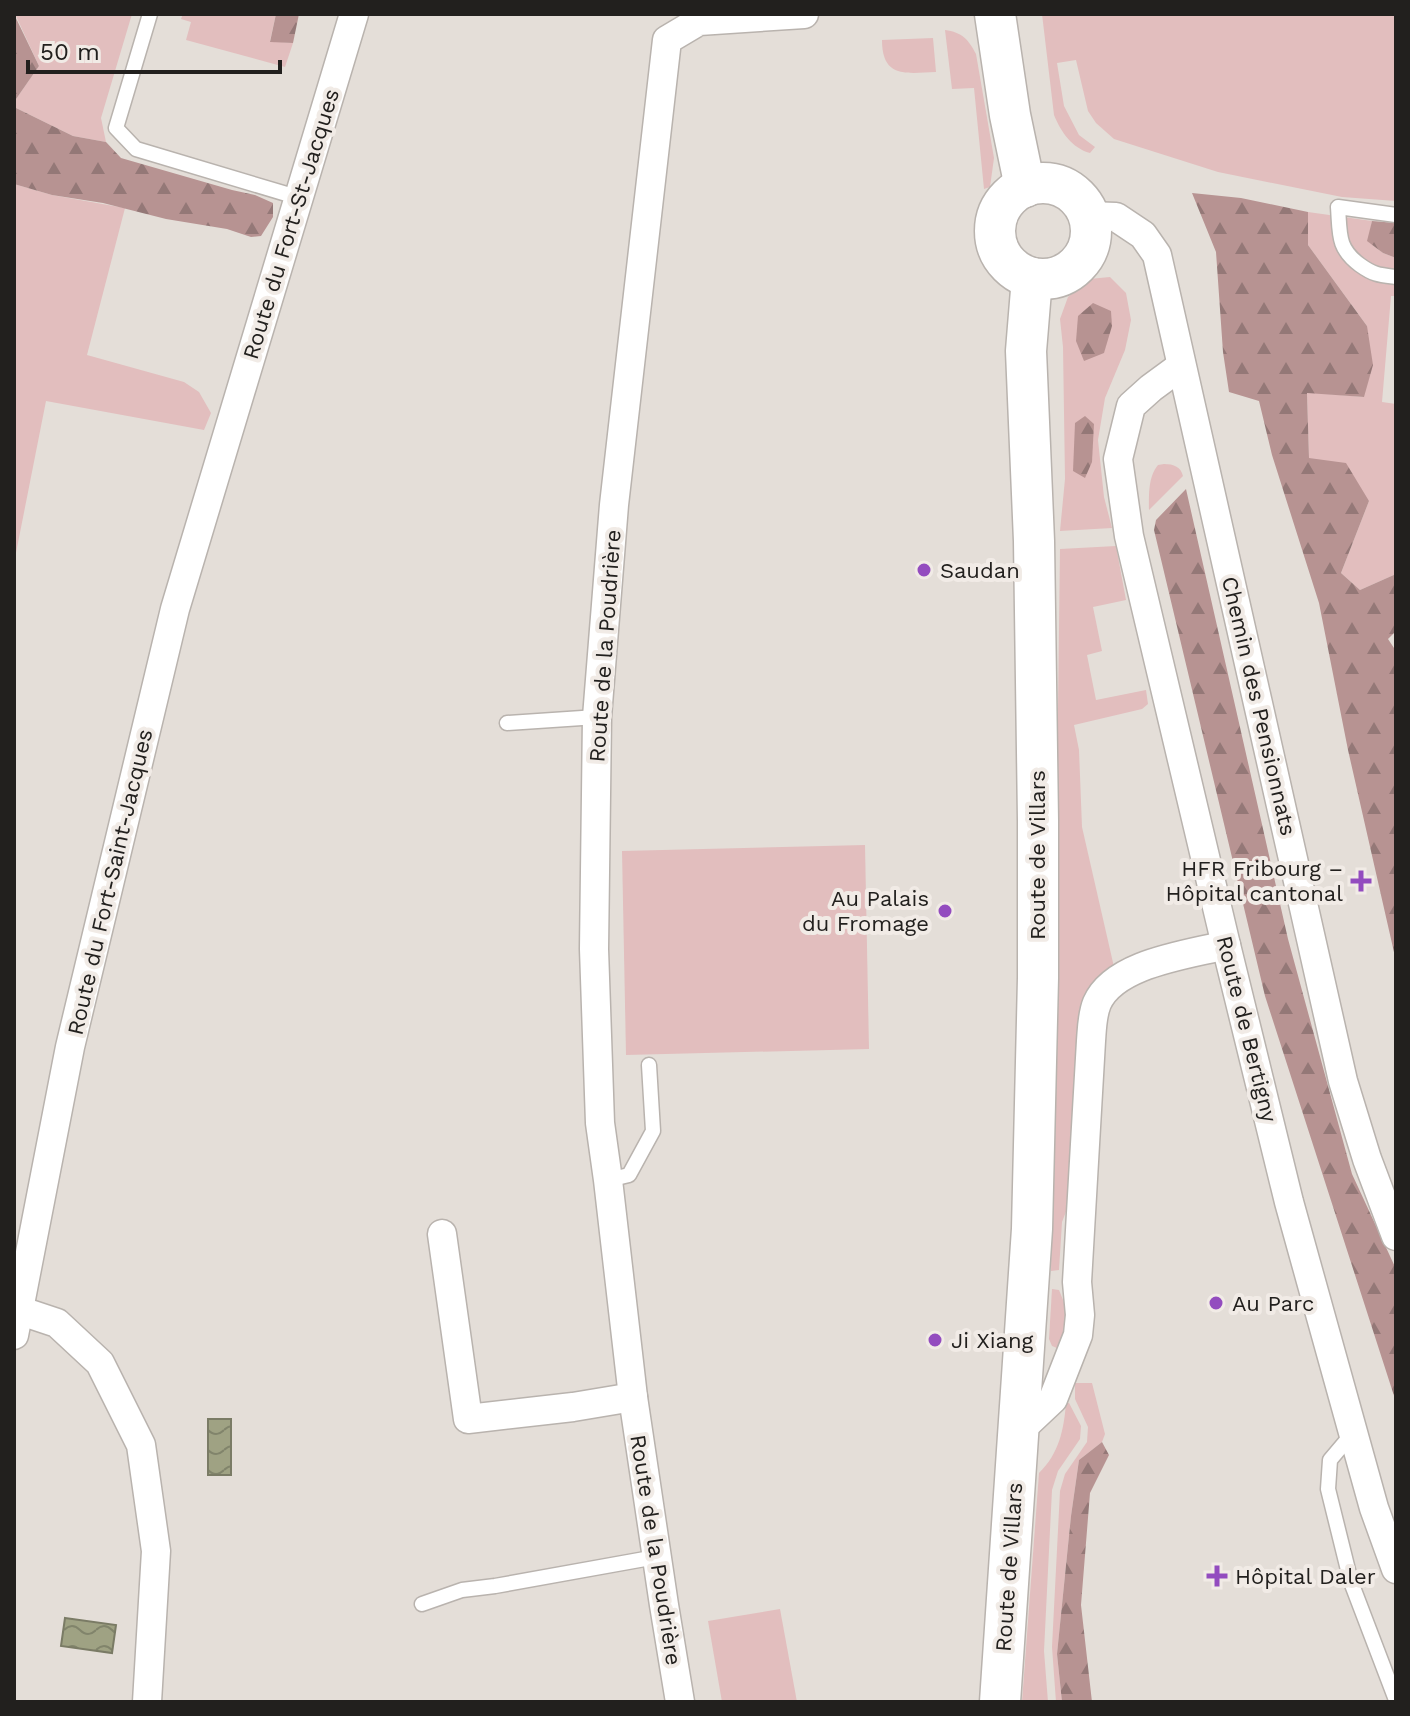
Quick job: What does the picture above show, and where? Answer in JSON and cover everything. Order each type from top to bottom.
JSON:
[{"type":"main road","points":[[995,14],[1010,115],[1025,187]]},
{"type":"main road","points":[[1043,183],[1065,189],[1080,201],[1088,216],[1089,243],[1080,262],[1060,276],[1032,278],[1012,268],[997,248],[997,217],[1005,201],[1025,187],[1043,183]]},
{"type":"main road","name":"Route de Villars","points":[[1000,1702],[1032,1229],[1038,978],[1034,541],[1026,351],[1032,278]]},
{"type":"street","name":"Route du Fort-St-Jacques","points":[[228,434],[354,14]]},
{"type":"street","name":"Route de la Poudrière","points":[[680,1702],[633,1397],[600,1123],[594,949],[597,717],[614,505],[667,40],[699,21],[804,14]]},
{"type":"street","name":"Chemin des Pensionnats","points":[[1088,216],[1116,217],[1143,235],[1157,255],[1343,1081],[1367,1159],[1396,1236]]},
{"type":"street","name":"Route de Bertigny","points":[[1181,366],[1131,406],[1118,459],[1129,536],[1289,1202],[1352,1434],[1396,1569]]},
{"type":"street","name":"Route du Fort-Saint-Jacques","points":[[16,1323],[70,1047],[175,609],[228,434]]},
{"type":"street","points":[[1019,1431],[1053,1399],[1078,1335],[1079,1238],[1096,1006],[1109,987],[1128,972],[1226,945]]},
{"type":"street","points":[[442,1234],[468,1419],[633,1397]]},
{"type":"street","points":[[16,1323],[57,1323],[100,1363],[141,1445],[156,1551],[147,1702]]},
{"type":"lane","points":[[150,14],[116,128],[136,149],[300,198]]},
{"type":"lane","points":[[1396,215],[1338,207],[1341,239],[1347,255],[1373,274],[1396,277]]},
{"type":"lane","points":[[507,723],[597,717]]},
{"type":"lane","points":[[608,1180],[629,1175],[653,1131],[649,1065]]},
{"type":"lane","points":[[1352,1434],[1330,1460],[1328,1489],[1351,1582],[1396,1700]]},
{"type":"lane","points":[[422,1604],[462,1590],[656,1557]]},
{"type":"shaded area","points":[[15,14],[132,14],[101,118],[106,142],[73,136],[14,107],[14,102],[39,66]]},
{"type":"shaded area","points":[[183,14],[276,14],[270,41],[293,43],[285,67],[186,40],[191,22],[181,19]]},
{"type":"shaded area","points":[[1042,14],[1396,14],[1396,201],[1342,197],[1218,172],[1114,139],[1088,111],[1076,60],[1057,63],[1064,106],[1079,135],[1095,147],[1090,153],[1084,151],[1068,138],[1054,115]]},
{"type":"shaded area","points":[[945,30],[964,38],[976,54],[994,158],[990,187],[984,189],[974,88],[952,89]]},
{"type":"shaded area","points":[[933,38],[936,72],[906,73],[891,68],[886,62],[882,40]]},
{"type":"shaded area","points":[[14,184],[52,195],[125,208],[87,355],[184,382],[199,392],[211,413],[204,430],[46,401],[14,563]]},
{"type":"shaded area","points":[[1308,212],[1372,221],[1368,241],[1383,253],[1396,258],[1396,296],[1391,296],[1382,402],[1396,404],[1396,574],[1360,590],[1341,573],[1369,501],[1309,459],[1307,392],[1363,397],[1367,326],[1308,245]]},
{"type":"shaded area","points":[[1110,277],[1126,293],[1131,320],[1125,350],[1105,398],[1098,440],[1104,497],[1112,528],[1060,531],[1065,479],[1060,319],[1068,297],[1089,279]]},
{"type":"shaded area","points":[[1158,465],[1181,470],[1183,476],[1149,510],[1152,475]]},
{"type":"shaded area","points":[[1116,546],[1126,600],[1093,607],[1102,651],[1087,655],[1096,700],[1146,690],[1148,704],[1142,709],[1074,725],[1079,750],[1082,827],[1114,967],[1092,985],[1079,1011],[1067,1209],[1062,1222],[1059,1270],[1051,1271],[1060,549]]},
{"type":"shaded area","points":[[865,845],[869,1049],[626,1055],[622,851]]},
{"type":"shaded area","points":[[1052,1289],[1059,1290],[1068,1312],[1064,1344],[1057,1348],[1052,1346],[1049,1339]]},
{"type":"shaded area","points":[[1075,1383],[1092,1383],[1105,1434],[1102,1442],[1079,1460],[1057,1654],[1062,1702],[1056,1702],[1052,1647],[1060,1491],[1065,1474],[1087,1442],[1088,1427],[1075,1399]]},
{"type":"shaded area","points":[[1066,1403],[1069,1403],[1081,1426],[1080,1439],[1058,1471],[1052,1490],[1044,1651],[1048,1702],[1022,1702],[1039,1473],[1059,1441]]},
{"type":"shaded area","points":[[780,1609],[797,1702],[722,1702],[708,1621]]},
{"type":"green space","points":[[14,14],[39,66],[14,102]]},
{"type":"green space","points":[[276,14],[299,14],[293,43],[270,42]]},
{"type":"green space","points":[[14,107],[73,136],[106,142],[121,158],[255,195],[273,203],[273,217],[261,236],[251,237],[227,229],[52,195],[14,184]]},
{"type":"green space","points":[[1192,193],[1241,198],[1308,212],[1308,245],[1367,326],[1373,365],[1364,397],[1307,393],[1309,458],[1346,463],[1369,501],[1341,573],[1360,590],[1396,574],[1396,631],[1388,639],[1396,651],[1396,961],[1348,750],[1319,603],[1272,455],[1259,401],[1229,392],[1216,252]]},
{"type":"green space","points":[[1372,221],[1396,223],[1396,258],[1367,241]]},
{"type":"green space","points":[[1093,303],[1111,311],[1112,326],[1104,353],[1084,361],[1076,341],[1078,316]]},
{"type":"green space","points":[[1085,416],[1094,424],[1092,462],[1085,478],[1073,471],[1075,423]]},
{"type":"green space","points":[[1186,489],[1288,939],[1352,1174],[1396,1269],[1396,1402],[1265,996],[1154,530],[1156,520]]},
{"type":"green space","points":[[1102,1442],[1109,1455],[1090,1493],[1081,1605],[1092,1702],[1062,1702],[1057,1654],[1079,1460]]},
{"type":"water","points":[[208,1419],[231,1419],[231,1475],[208,1475]]},
{"type":"water","points":[[65,1618],[116,1625],[112,1653],[61,1646]]},
{"type":"place","name":"Saudan","points":[[924,570]]},
{"type":"place","name":"HFR Fribourg – Hôpital cantonal","points":[[1361,881]]},
{"type":"place","name":"Au Palais du Fromage","points":[[945,911]]},
{"type":"place","name":"Au Parc","points":[[1216,1303]]},
{"type":"place","name":"Ji Xiang","points":[[935,1340]]},
{"type":"place","name":"Hôpital Daler","points":[[1217,1576]]}]
